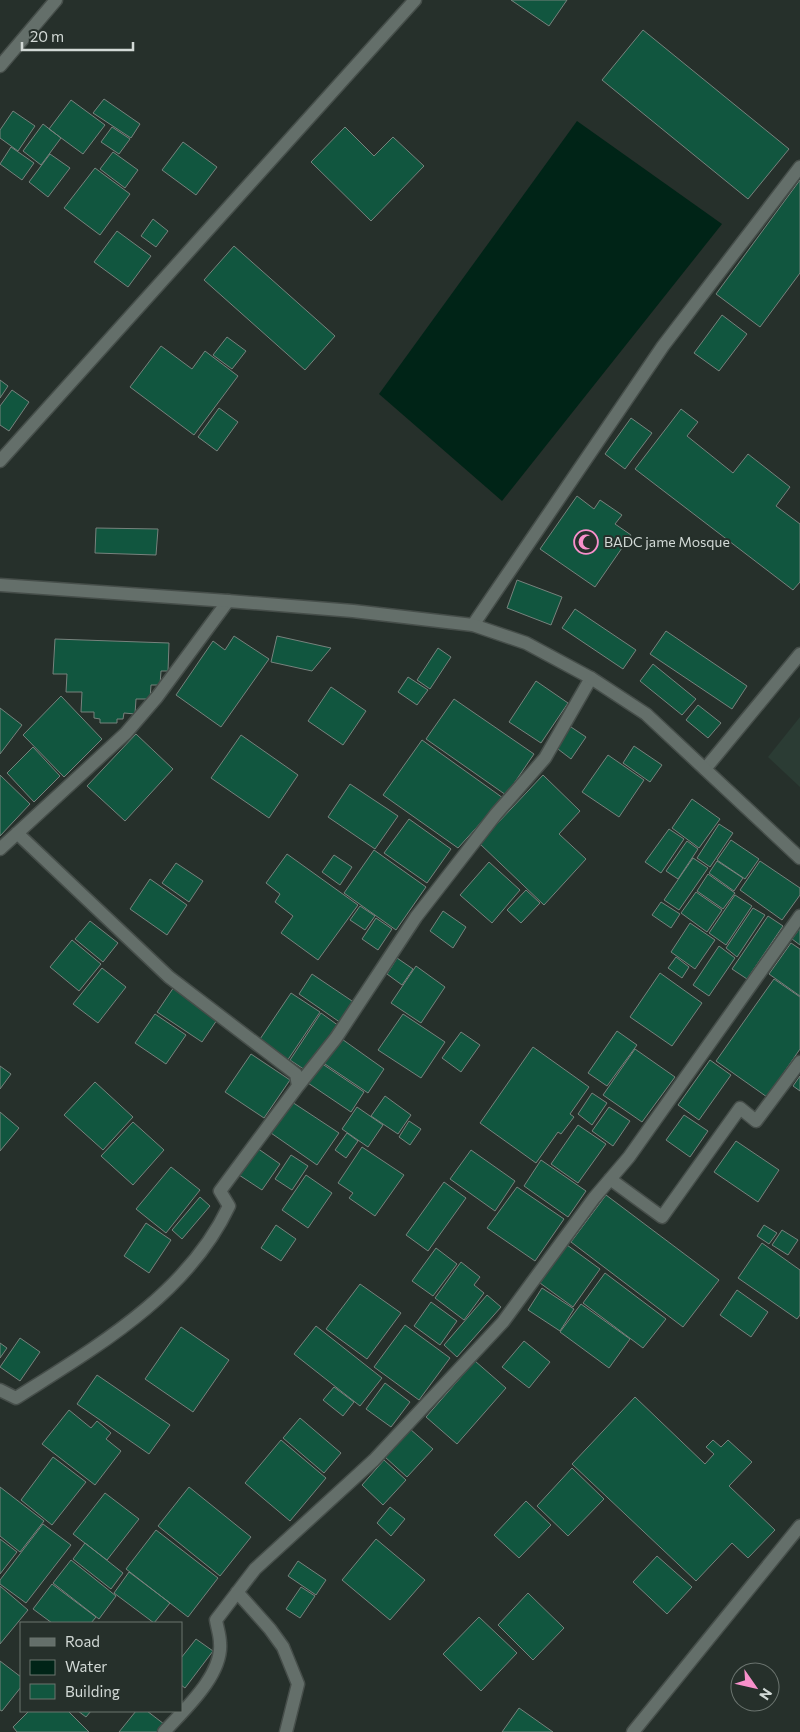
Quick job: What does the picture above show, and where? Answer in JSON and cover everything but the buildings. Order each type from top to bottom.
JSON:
[{"type":"street","points":[[0,66],[56,0]]},
{"type":"street","points":[[0,461],[415,0]]},
{"type":"street","points":[[474,625],[663,346],[800,167]]},
{"type":"street","points":[[0,585],[353,611],[474,625],[526,643],[590,678],[646,714],[800,858]]},
{"type":"street","points":[[0,849],[126,733],[157,697],[228,601]]},
{"type":"street","points":[[705,769],[800,654]]},
{"type":"street","points":[[0,1390],[16,1398],[125,1325],[162,1296],[184,1273],[220,1224],[229,1206],[220,1192],[336,1038],[416,917],[496,814],[545,758],[590,678]]},
{"type":"street","points":[[17,833],[169,977],[296,1074],[298,1086]]},
{"type":"street","points":[[182,1712],[215,1670],[221,1644],[216,1620],[236,1592],[255,1569],[374,1460],[503,1322],[594,1198],[629,1157],[800,916]]},
{"type":"street","points":[[610,1179],[662,1218],[740,1108],[756,1121],[800,1062]]},
{"type":"street","points":[[633,1732],[800,1526]]},
{"type":"street","points":[[236,1592],[270,1629],[283,1647],[298,1684],[286,1732]]},
{"type":"street","points":[[164,1732],[182,1712]]},
{"type":"shaded area","points":[[800,717],[800,787],[768,757]]},
{"type":"water","points":[[577,121],[722,224],[502,501],[379,394]]},
{"type":"place","name":"BADC jame Mosque","points":[[586,542]]}]
